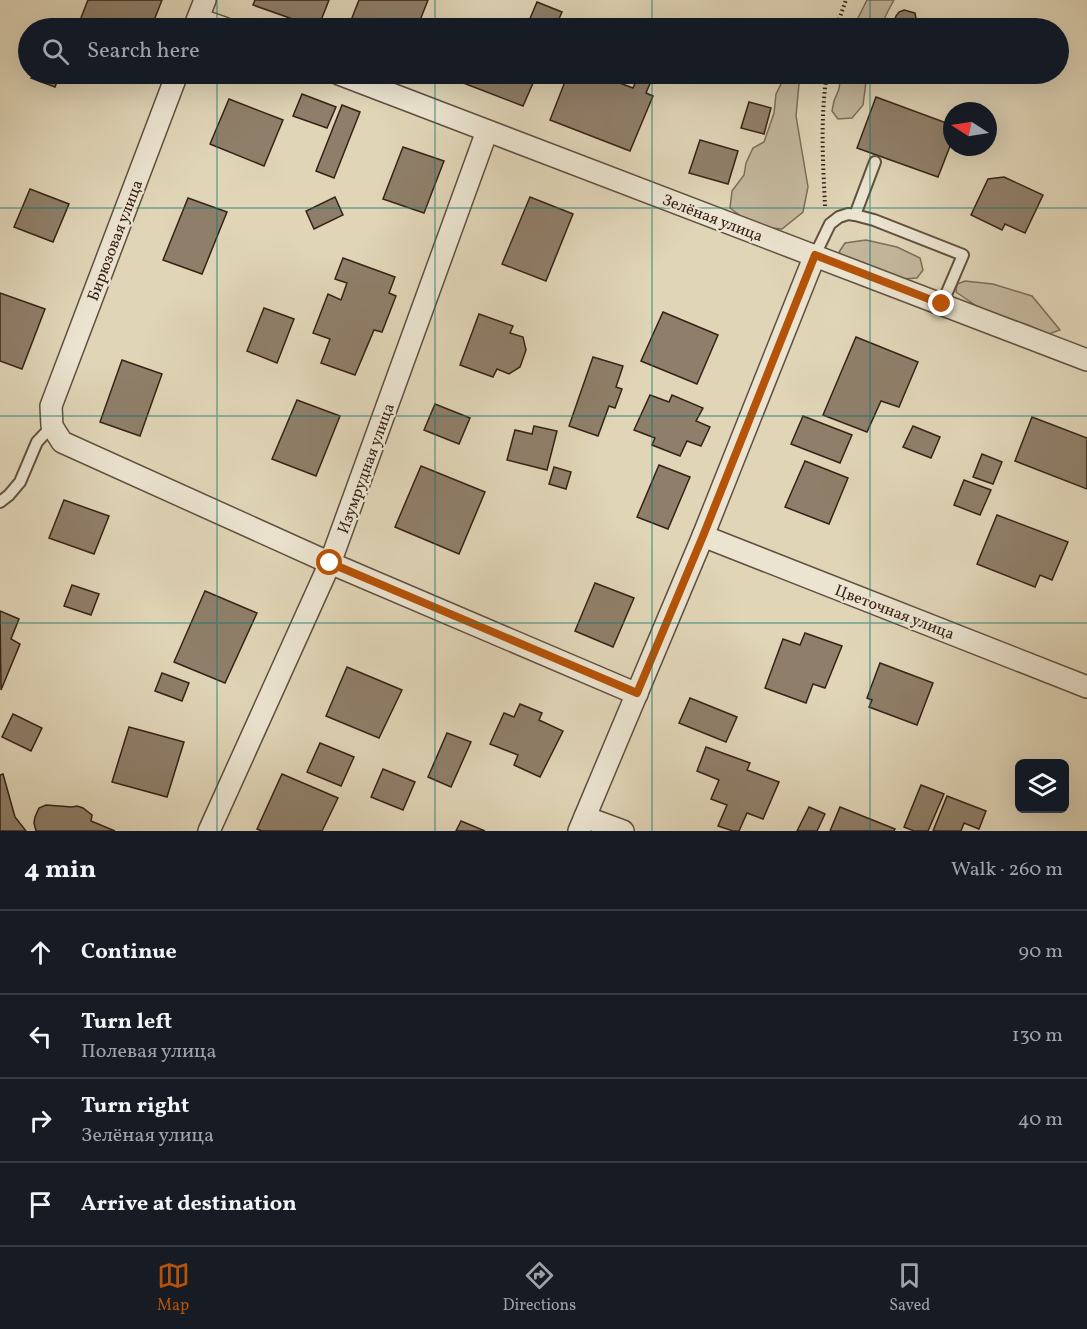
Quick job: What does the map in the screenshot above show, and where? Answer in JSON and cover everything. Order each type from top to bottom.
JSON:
[{"type":"street","name":"Бирюзовая улица","points":[[51,416],[173,84]]},
{"type":"street","name":"Зелёная улица","points":[[365,84],[1087,360]]},
{"type":"street","name":"Изумрудная улица","points":[[209,831],[330,563],[487,131]]},
{"type":"street","points":[[624,831],[582,824],[703,536],[815,255]]},
{"type":"street","points":[[51,416],[62,442],[330,563],[637,693]]},
{"type":"street","name":"Цветочная улица","points":[[703,536],[1087,687]]},
{"type":"lane","points":[[855,215],[875,162]]},
{"type":"lane","points":[[815,255],[830,224],[839,217],[848,214],[874,220],[963,255],[942,304]]},
{"type":"lane","points":[[0,502],[20,482],[51,416]]},
{"type":"path","points":[[840,18],[846,0]]},
{"type":"path","points":[[825,84],[823,111],[824,183],[825,208],[830,224]]},
{"type":"shaded area","points":[[867,0],[894,0],[885,18],[858,18]]},
{"type":"shaded area","points":[[781,84],[799,84],[796,116],[808,187],[803,212],[782,229],[754,224],[730,208],[732,191],[744,175],[746,163],[753,148],[764,142],[774,113],[776,94]]},
{"type":"shaded area","points":[[840,84],[866,84],[863,105],[852,118],[838,119],[832,111]]},
{"type":"shaded area","points":[[866,240],[897,247],[920,258],[923,270],[917,278],[902,279],[847,262],[839,252],[845,243]]},
{"type":"shaded area","points":[[965,281],[993,284],[1032,296],[1060,330],[1049,334],[981,309],[956,292],[957,284]]},
{"type":"building","points":[[88,0],[162,0],[155,18],[81,18]]},
{"type":"building","points":[[255,0],[329,0],[322,18],[290,18],[253,5]]},
{"type":"building","points":[[359,0],[428,0],[421,18],[352,18]]},
{"type":"building","points":[[537,2],[562,12],[559,18],[530,18]]},
{"type":"building","points":[[904,10],[915,13],[916,18],[895,18],[899,12]]},
{"type":"building","points":[[466,84],[533,84],[523,106]]},
{"type":"building","points":[[564,84],[622,84],[633,88],[635,84],[650,84],[646,93],[653,96],[630,151],[550,120]]},
{"type":"building","points":[[302,94],[336,107],[327,128],[293,116]]},
{"type":"building","points":[[876,97],[943,122],[943,156],[946,156],[938,177],[857,148]]},
{"type":"building","points":[[229,99],[283,120],[264,166],[210,144]]},
{"type":"building","points":[[749,102],[771,108],[764,134],[741,128]]},
{"type":"building","points":[[342,105],[360,112],[334,178],[316,171]]},
{"type":"building","points":[[700,140],[738,151],[728,184],[689,173]]},
{"type":"building","points":[[403,147],[444,161],[424,213],[383,199]]},
{"type":"building","points":[[1004,177],[1043,195],[1025,233],[1005,224],[1002,230],[971,215],[988,179]]},
{"type":"building","points":[[30,189],[69,204],[53,242],[14,227]]},
{"type":"building","points":[[335,197],[343,215],[314,229],[306,211]]},
{"type":"building","points":[[530,197],[573,214],[546,281],[502,264]]},
{"type":"building","points":[[188,198],[227,212],[202,274],[163,260]]},
{"type":"building","points":[[343,258],[395,277],[389,293],[396,296],[382,332],[374,330],[355,375],[321,363],[330,339],[313,333],[328,294],[341,300],[347,283],[335,279]]},
{"type":"building","points":[[0,293],[45,309],[22,369],[0,361]]},
{"type":"building","points":[[264,308],[294,319],[277,363],[247,351]]},
{"type":"building","points":[[663,312],[718,335],[697,384],[641,361]]},
{"type":"building","points":[[479,314],[513,326],[510,333],[523,337],[526,350],[520,367],[509,374],[497,369],[493,377],[460,365]]},
{"type":"building","points":[[856,337],[918,362],[899,407],[881,401],[867,432],[823,415]]},
{"type":"building","points":[[593,357],[623,366],[616,387],[622,389],[615,408],[609,406],[598,436],[569,426]]},
{"type":"building","points":[[122,360],[162,374],[140,436],[100,422]]},
{"type":"building","points":[[650,395],[669,402],[672,395],[703,408],[696,421],[710,427],[701,446],[687,441],[680,456],[652,445],[655,438],[634,430]]},
{"type":"building","points":[[297,400],[340,416],[316,476],[272,459]]},
{"type":"building","points":[[435,404],[470,418],[459,444],[424,430]]},
{"type":"building","points":[[803,416],[852,435],[840,463],[791,444]]},
{"type":"building","points":[[1032,417],[1087,438],[1087,489],[1015,461]]},
{"type":"building","points":[[534,426],[557,431],[547,470],[507,460],[515,430],[532,434]]},
{"type":"building","points":[[913,426],[940,437],[931,458],[903,447]]},
{"type":"building","points":[[982,454],[1002,462],[993,484],[973,477]]},
{"type":"building","points":[[805,461],[848,478],[829,524],[785,507]]},
{"type":"building","points":[[659,465],[690,477],[668,529],[637,517]]},
{"type":"building","points":[[421,466],[485,492],[459,554],[395,527]]},
{"type":"building","points":[[554,467],[571,472],[566,489],[549,484]]},
{"type":"building","points":[[964,480],[991,490],[980,515],[954,505]]},
{"type":"building","points":[[64,500],[109,516],[94,554],[49,538]]},
{"type":"building","points":[[997,515],[1068,542],[1052,580],[1040,575],[1035,587],[977,564]]},
{"type":"building","points":[[595,583],[634,598],[613,647],[575,631]]},
{"type":"building","points":[[72,585],[99,594],[91,615],[64,606]]},
{"type":"building","points":[[205,591],[257,613],[225,683],[174,662]]},
{"type":"building","points":[[0,611],[19,619],[11,639],[20,644],[1,690]]},
{"type":"building","points":[[805,633],[842,646],[825,688],[813,684],[806,703],[765,688],[783,639],[800,645]]},
{"type":"building","points":[[880,663],[933,683],[917,725],[869,707],[872,700],[867,698]]},
{"type":"building","points":[[347,667],[402,690],[379,738],[326,716]]},
{"type":"building","points":[[162,673],[189,683],[182,701],[155,691]]},
{"type":"building","points":[[690,698],[737,717],[726,742],[679,723]]},
{"type":"building","points":[[520,704],[542,713],[539,720],[563,731],[540,777],[514,765],[518,755],[490,744],[504,713],[514,717]]},
{"type":"building","points":[[13,714],[42,728],[31,751],[2,737]]},
{"type":"building","points":[[129,727],[184,742],[167,797],[112,782]]},
{"type":"building","points":[[447,733],[471,742],[451,787],[428,777]]},
{"type":"building","points":[[320,743],[354,757],[341,786],[307,772]]},
{"type":"building","points":[[706,747],[750,763],[747,770],[779,782],[763,819],[747,813],[739,831],[718,826],[727,805],[711,799],[719,780],[697,771]]},
{"type":"building","points":[[383,769],[415,782],[403,810],[371,797]]},
{"type":"building","points":[[3,774],[15,817],[26,831],[0,831],[0,775]]},
{"type":"building","points":[[282,774],[338,798],[322,831],[262,831],[257,829]]},
{"type":"building","points":[[921,785],[944,794],[928,831],[914,831],[904,827]]},
{"type":"building","points":[[947,796],[986,811],[979,829],[964,823],[961,831],[933,831]]},
{"type":"building","points":[[46,805],[83,808],[92,815],[91,821],[115,831],[36,831],[35,817],[39,808]]},
{"type":"building","points":[[809,807],[825,814],[817,831],[797,831]]},
{"type":"building","points":[[840,807],[895,829],[894,831],[830,831]]},
{"type":"building","points":[[461,821],[485,831],[456,831]]},
{"type":"route","points":[[330,563],[637,693],[703,536],[815,255],[942,304]]}]
